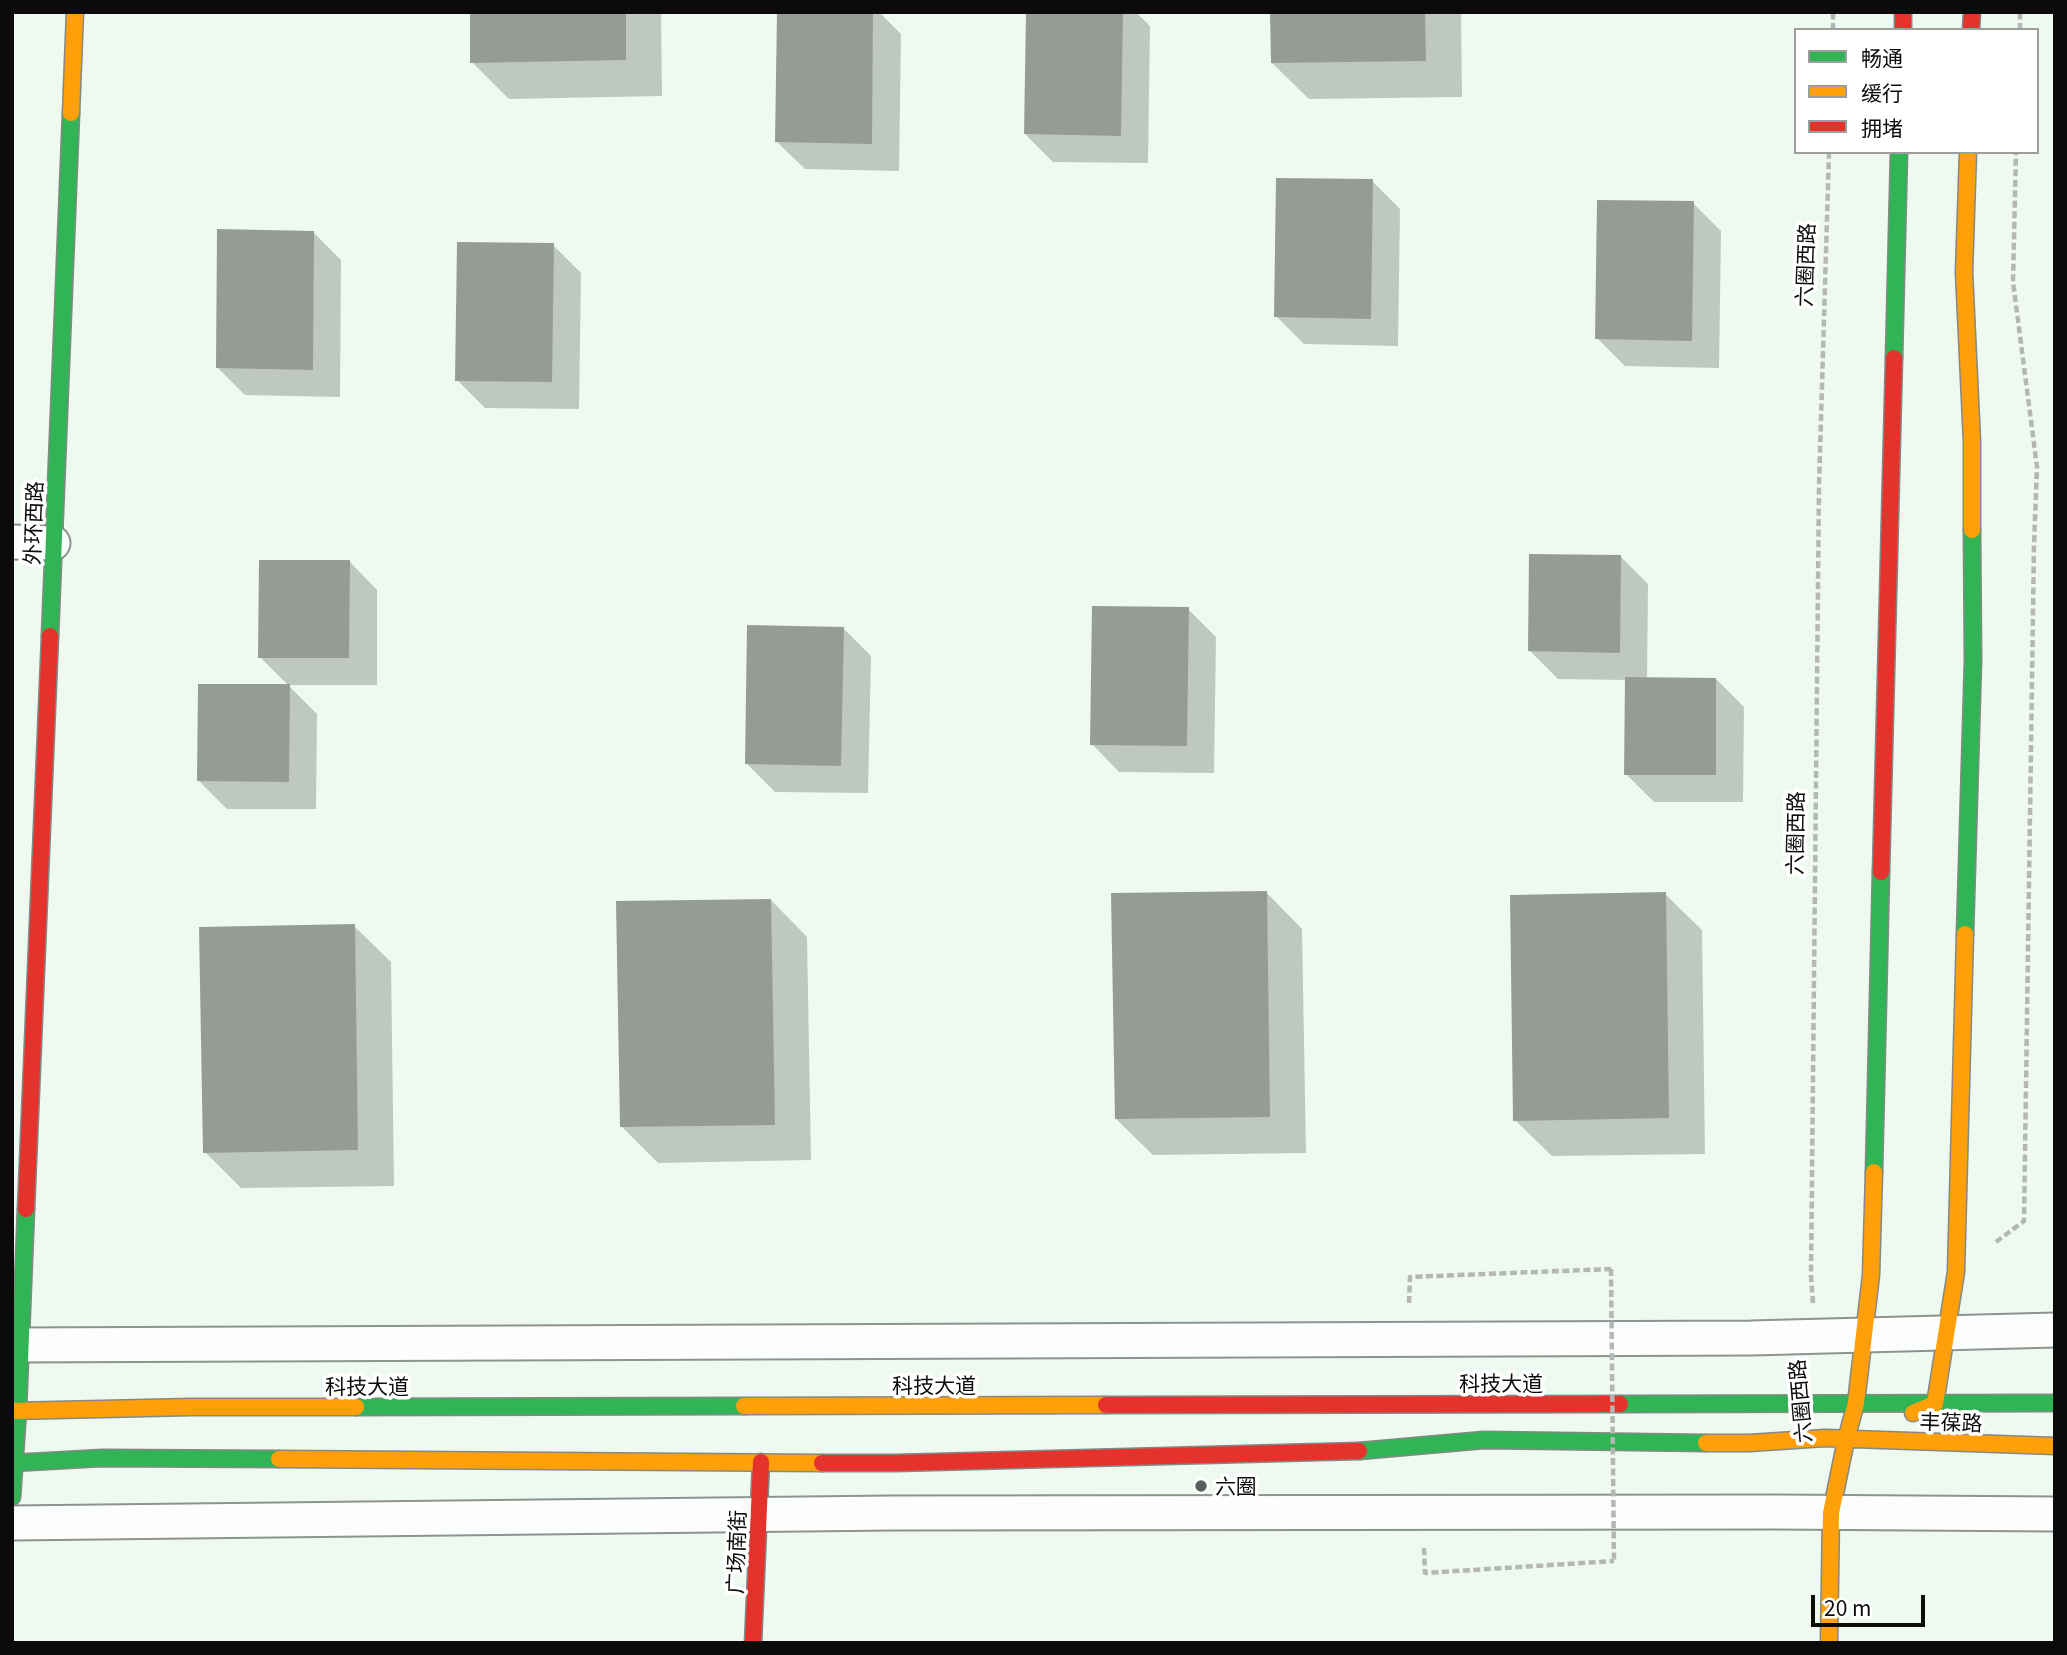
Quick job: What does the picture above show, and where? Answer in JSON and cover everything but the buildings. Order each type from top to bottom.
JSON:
[{"type":"main road","name":"外环西路","points":[[12,1497],[16,1345],[75,12]]},
{"type":"main road","name":"六圈西路","points":[[1829,1643],[1831,1513],[1856,1403],[1871,1275],[1899,154]]},
{"type":"main road","points":[[1935,1404],[1956,1272],[1973,660],[1972,442],[1964,272],[1968,154]]},
{"type":"main road","name":"丰葆路","points":[[1856,1403],[2055,1403]]},
{"type":"main road","name":"科技大道","points":[[15,1411],[191,1407],[1856,1403]]},
{"type":"main road","name":"六圈西路","points":[[1846,1440],[1935,1404]]},
{"type":"main road","points":[[13,1463],[102,1458],[896,1463],[1346,1452],[1484,1440],[1750,1443],[1825,1438],[1846,1440]]},
{"type":"main road","name":"丰葆路","points":[[1846,1440],[2055,1446]]},
{"type":"main road","name":"广场南街","points":[[753,1643],[761,1462]]},
{"type":"street","points":[[12,542],[53,543]]},
{"type":"street","points":[[16,1345],[1816,1336],[2055,1330]]},
{"type":"street","points":[[12,1523],[891,1513],[2055,1514]]},
{"type":"path","name":"六圈西路","points":[[1816,1336],[1811,1276],[1819,555],[1829,154]]},
{"type":"path","points":[[1956,1272],[2024,1221],[2034,545],[2038,467],[2013,282],[2016,154]]},
{"type":"path","points":[[1410,1277],[1611,1269],[1614,1562],[1425,1573]]},
{"type":"traffic: fast","points":[[50,636],[71,113]]},
{"type":"traffic: fast","points":[[1894,358],[1899,154]]},
{"type":"traffic: fast","points":[[1965,934],[1973,660],[1972,530]]},
{"type":"traffic: fast","points":[[1874,1172],[1881,872]]},
{"type":"traffic: fast","points":[[12,1497],[26,1209]]},
{"type":"traffic: fast","points":[[1620,1404],[2055,1403]]},
{"type":"traffic: fast","points":[[356,1407],[744,1406]]},
{"type":"traffic: fast","points":[[1359,1451],[1484,1440],[1706,1443]]},
{"type":"traffic: fast","points":[[12,1463],[102,1458],[279,1459]]},
{"type":"traffic: slow","points":[[71,113],[75,12]]},
{"type":"traffic: slow","points":[[1968,154],[1964,272],[1972,442],[1972,530]]},
{"type":"traffic: slow","points":[[1913,1413],[1935,1404],[1956,1272],[1965,934]]},
{"type":"traffic: slow","points":[[1829,1643],[1831,1513],[1856,1403],[1871,1275],[1874,1172]]},
{"type":"traffic: slow","points":[[744,1406],[1106,1405]]},
{"type":"traffic: slow","points":[[12,1411],[356,1407]]},
{"type":"traffic: slow","points":[[1706,1443],[1825,1438],[2055,1446]]},
{"type":"traffic: slow","points":[[279,1459],[822,1463]]},
{"type":"traffic: jam","points":[[1903,12],[1903,28]]},
{"type":"traffic: jam","points":[[1971,28],[1972,12]]},
{"type":"traffic: jam","points":[[1881,872],[1894,358]]},
{"type":"traffic: jam","points":[[26,1209],[50,636]]},
{"type":"traffic: jam","points":[[1106,1405],[1620,1404]]},
{"type":"traffic: jam","points":[[822,1463],[1359,1451]]},
{"type":"traffic: jam","points":[[753,1643],[761,1462]]},
{"type":"place","name":"六圈","points":[[1201,1486]]}]
